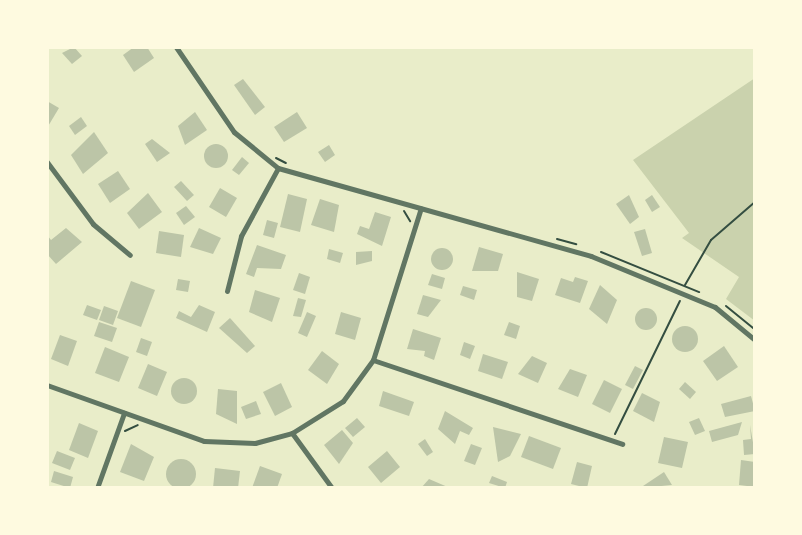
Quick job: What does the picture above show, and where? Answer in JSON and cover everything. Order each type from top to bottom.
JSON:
[{"type":"street","points":[[176,47],[234,132],[278,168],[421,208],[665,284],[715,307],[755,340]]},
{"type":"street","points":[[47,162],[93,224],[130,255]]},
{"type":"street","points":[[227,291],[241,236],[278,168]]},
{"type":"street","points":[[47,385],[124,413],[227,444],[292,433],[343,401],[373,360],[421,208]]},
{"type":"street","points":[[373,360],[622,444]]},
{"type":"street","points":[[97,488],[124,413]]},
{"type":"street","points":[[292,433],[332,488]]},
{"type":"path","points":[[267,154],[291,165]]},
{"type":"path","points":[[684,286],[711,240],[755,202]]},
{"type":"path","points":[[402,209],[409,231]]},
{"type":"path","points":[[615,434],[682,298]]},
{"type":"path","points":[[123,434],[132,425],[143,426]]},
{"type":"green space","points":[[755,78],[755,321],[726,299],[739,277],[682,238],[689,233],[633,160]]},
{"type":"building","points":[[74,47],[82,56],[72,64],[62,53]]},
{"type":"building","points":[[134,47],[147,47],[154,58],[134,72],[123,55]]},
{"type":"building","points":[[243,79],[265,107],[255,115],[234,85]]},
{"type":"building","points":[[47,101],[59,108],[47,128]]},
{"type":"building","points":[[195,112],[207,130],[185,145],[178,126]]},
{"type":"building","points":[[297,112],[307,128],[284,142],[274,127]]},
{"type":"building","points":[[81,117],[87,126],[75,135],[69,126]]},
{"type":"building","points":[[94,132],[108,153],[83,174],[71,155]]},
{"type":"building","points":[[152,139],[170,153],[157,162],[145,144]]},
{"type":"building","points":[[216,144],[225,147],[228,156],[225,165],[216,168],[207,165],[204,156],[207,147]]},
{"type":"building","points":[[329,145],[335,155],[325,162],[318,152]]},
{"type":"building","points":[[242,157],[249,163],[239,175],[232,170]]},
{"type":"building","points":[[118,171],[130,189],[110,203],[98,184]]},
{"type":"building","points":[[181,181],[194,195],[187,201],[174,187]]},
{"type":"building","points":[[220,188],[237,198],[226,217],[209,207]]},
{"type":"building","points":[[148,193],[162,212],[139,229],[127,213]]},
{"type":"building","points":[[288,194],[307,199],[300,232],[280,227]]},
{"type":"building","points":[[629,195],[639,217],[630,224],[616,204]]},
{"type":"building","points":[[652,195],[660,207],[652,212],[645,200]]},
{"type":"building","points":[[320,199],[339,205],[334,232],[311,225]]},
{"type":"building","points":[[186,206],[195,217],[184,225],[176,213]]},
{"type":"building","points":[[375,212],[391,217],[382,246],[357,234],[360,226],[369,229]]},
{"type":"building","points":[[267,220],[278,223],[274,238],[263,235]]},
{"type":"building","points":[[66,228],[82,242],[56,264],[47,254],[47,235],[51,240]]},
{"type":"building","points":[[199,228],[221,238],[213,254],[190,247]]},
{"type":"building","points":[[645,229],[652,253],[642,256],[634,232]]},
{"type":"building","points":[[159,231],[184,235],[181,257],[156,253]]},
{"type":"building","points":[[257,245],[286,255],[281,269],[257,268],[254,277],[246,274]]},
{"type":"building","points":[[479,247],[503,254],[498,271],[472,271]]},
{"type":"building","points":[[442,248],[452,255],[453,259],[446,269],[442,270],[432,263],[431,259],[438,249]]},
{"type":"building","points":[[329,249],[343,253],[340,263],[327,259]]},
{"type":"building","points":[[372,251],[372,261],[356,265],[356,252]]},
{"type":"building","points":[[517,272],[539,279],[532,301],[517,297]]},
{"type":"building","points":[[299,273],[310,277],[305,294],[293,290]]},
{"type":"building","points":[[432,274],[445,278],[442,289],[428,285]]},
{"type":"building","points":[[575,277],[588,281],[580,303],[555,295],[561,278],[573,282]]},
{"type":"building","points":[[178,279],[190,281],[188,292],[176,290]]},
{"type":"building","points":[[131,281],[155,290],[141,327],[117,318]]},
{"type":"building","points":[[600,285],[617,300],[607,324],[589,309]]},
{"type":"building","points":[[463,286],[477,290],[474,300],[460,295]]},
{"type":"building","points":[[255,290],[280,298],[272,322],[249,312]]},
{"type":"building","points":[[423,295],[441,300],[428,317],[417,314]]},
{"type":"building","points":[[298,298],[306,300],[301,317],[293,316]]},
{"type":"building","points":[[87,305],[101,310],[97,320],[83,315]]},
{"type":"building","points":[[199,305],[215,312],[207,332],[176,318],[179,311],[191,317]]},
{"type":"building","points":[[104,306],[118,311],[113,325],[99,320]]},
{"type":"building","points":[[646,308],[654,311],[657,319],[654,327],[646,330],[638,327],[635,319],[638,311]]},
{"type":"building","points":[[307,312],[316,316],[307,337],[298,333]]},
{"type":"building","points":[[341,312],[361,318],[355,340],[335,334]]},
{"type":"building","points":[[230,318],[255,346],[247,353],[219,328]]},
{"type":"building","points":[[99,322],[117,328],[112,342],[94,336]]},
{"type":"building","points":[[509,322],[520,326],[516,339],[504,335]]},
{"type":"building","points":[[685,326],[694,330],[698,339],[694,348],[685,352],[676,348],[672,339],[676,330]]},
{"type":"building","points":[[413,329],[441,338],[434,360],[424,356],[425,351],[407,349]]},
{"type":"building","points":[[60,335],[77,341],[68,366],[51,359]]},
{"type":"building","points":[[141,338],[152,342],[147,356],[136,352]]},
{"type":"building","points":[[464,342],[475,346],[470,359],[460,355]]},
{"type":"building","points":[[724,346],[738,367],[717,381],[703,361]]},
{"type":"building","points":[[105,347],[129,357],[119,382],[95,373]]},
{"type":"building","points":[[322,351],[339,364],[327,384],[308,370]]},
{"type":"building","points":[[483,354],[508,362],[502,379],[478,371]]},
{"type":"building","points":[[532,356],[547,363],[538,383],[518,374]]},
{"type":"building","points":[[148,364],[167,372],[157,396],[138,388]]},
{"type":"building","points":[[635,366],[643,370],[633,389],[625,385]]},
{"type":"building","points":[[570,369],[587,375],[578,397],[558,389]]},
{"type":"building","points":[[184,378],[193,382],[197,391],[193,400],[184,404],[175,400],[171,391],[175,382]]},
{"type":"building","points":[[604,380],[622,389],[610,413],[592,404]]},
{"type":"building","points":[[685,382],[696,392],[690,399],[679,389]]},
{"type":"building","points":[[281,383],[292,407],[275,416],[263,392]]},
{"type":"building","points":[[218,389],[237,391],[237,424],[216,414]]},
{"type":"building","points":[[383,391],[414,402],[409,416],[379,406]]},
{"type":"building","points":[[642,393],[660,402],[654,422],[633,411]]},
{"type":"building","points":[[751,396],[755,411],[725,417],[721,404]]},
{"type":"building","points":[[256,401],[261,414],[246,419],[241,407]]},
{"type":"building","points":[[445,411],[473,428],[469,435],[460,431],[455,444],[438,429]]},
{"type":"building","points":[[357,418],[365,427],[353,437],[345,428]]},
{"type":"building","points":[[699,418],[705,431],[695,435],[689,422]]},
{"type":"building","points":[[742,422],[738,435],[712,442],[709,431]]},
{"type":"building","points":[[79,423],[98,431],[88,458],[69,450]]},
{"type":"building","points":[[750,425],[755,454],[744,455],[743,440],[751,439]]},
{"type":"building","points":[[493,427],[521,434],[510,456],[498,462]]},
{"type":"building","points":[[342,430],[353,443],[339,464],[324,445]]},
{"type":"building","points":[[529,436],[561,448],[553,469],[521,457]]},
{"type":"building","points":[[664,437],[688,442],[682,468],[658,463]]},
{"type":"building","points":[[425,439],[433,452],[427,456],[418,444]]},
{"type":"building","points":[[131,444],[154,457],[144,481],[120,472]]},
{"type":"building","points":[[471,444],[482,448],[475,465],[464,461]]},
{"type":"building","points":[[57,451],[75,458],[70,470],[52,463]]},
{"type":"building","points":[[387,451],[400,467],[381,483],[368,467]]},
{"type":"building","points":[[181,459],[192,463],[196,474],[192,485],[181,489],[170,485],[166,474],[170,463]]},
{"type":"building","points":[[741,460],[755,462],[755,487],[739,485]]},
{"type":"building","points":[[577,462],[592,466],[587,488],[571,484]]},
{"type":"building","points":[[260,466],[282,474],[277,488],[252,488]]},
{"type":"building","points":[[215,468],[240,471],[238,488],[213,488]]},
{"type":"building","points":[[54,471],[73,477],[70,488],[51,482]]},
{"type":"building","points":[[664,472],[672,485],[640,488]]},
{"type":"building","points":[[492,476],[507,482],[505,488],[489,483]]},
{"type":"building","points":[[429,479],[450,488],[421,488]]}]
